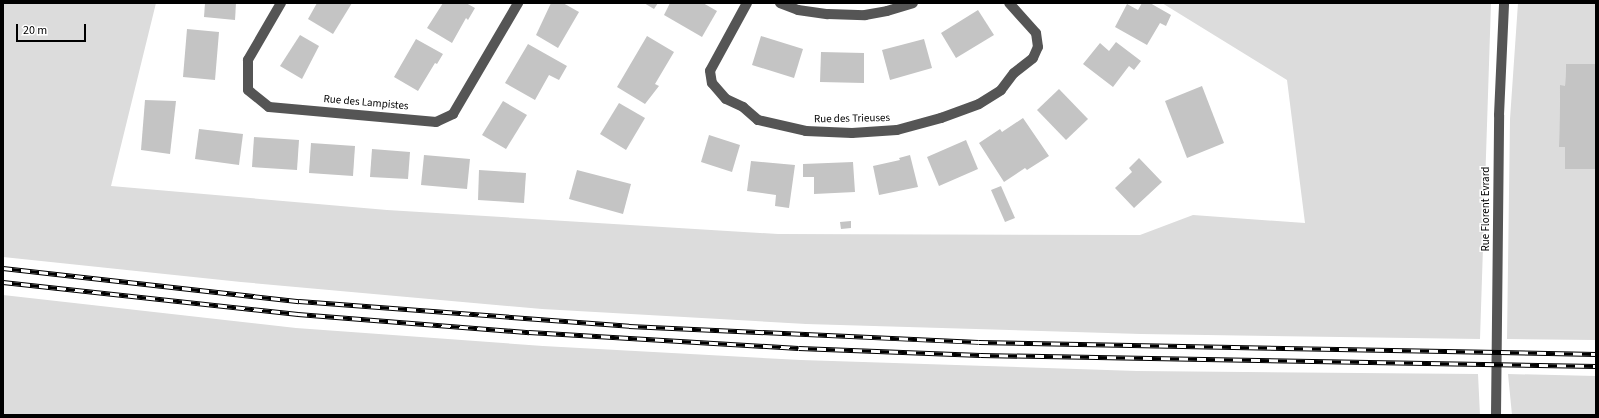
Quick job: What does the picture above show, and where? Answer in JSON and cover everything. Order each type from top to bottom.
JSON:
[{"type":"street","name":"Rue des Lampistes","points":[[281,3],[248,60],[248,90],[269,107],[436,122],[453,114],[518,3]]},
{"type":"street","name":"Rue des Trieuses","points":[[747,3],[710,71],[712,83],[726,99],[743,107],[758,120],[806,131],[852,133],[897,130],[941,118],[979,104],[1001,90],[1014,73],[1033,58],[1038,46],[1036,33],[1009,3]]},
{"type":"street","points":[[780,3],[798,10],[828,14],[865,15],[887,12],[913,3]]},
{"type":"street","name":"Rue Florent Evrard","points":[[1496,415],[1499,115],[1504,3]]},
{"type":"shaded area","points":[[3,3],[156,3],[111,186],[387,210],[778,234],[1140,235],[1193,215],[1305,223],[1287,80],[1162,3],[1491,3],[1480,339],[1141,334],[806,324],[542,309],[241,282],[3,257]]},
{"type":"shaded area","points":[[1518,3],[1596,3],[1596,64],[1566,64],[1565,86],[1560,86],[1559,147],[1565,147],[1565,169],[1596,169],[1596,340],[1507,339],[1510,119]]},
{"type":"shaded area","points":[[3,295],[296,328],[543,346],[801,360],[1137,371],[1478,374],[1480,415],[3,415]]},
{"type":"shaded area","points":[[1508,374],[1596,376],[1596,415],[1512,415]]},
{"type":"building","points":[[205,3],[236,3],[235,20],[204,17]]},
{"type":"building","points":[[317,3],[352,3],[333,34],[308,19]]},
{"type":"building","points":[[443,3],[466,3],[475,8],[468,20],[466,18],[452,43],[427,28]]},
{"type":"building","points":[[551,3],[563,3],[579,12],[558,48],[536,35]]},
{"type":"building","points":[[644,3],[658,3],[654,9]]},
{"type":"building","points":[[670,3],[703,3],[717,11],[702,37],[664,15]]},
{"type":"building","points":[[1142,3],[1150,3],[1171,15],[1166,26],[1160,23],[1147,45],[1115,27],[1127,4],[1138,10]]},
{"type":"building","points":[[978,10],[994,35],[956,58],[941,33]]},
{"type":"building","points":[[187,29],[219,32],[215,80],[183,77]]},
{"type":"building","points":[[300,35],[319,46],[302,79],[280,66]]},
{"type":"building","points":[[647,36],[674,52],[655,84],[659,86],[645,104],[617,87]]},
{"type":"building","points":[[761,36],[803,49],[794,78],[752,65]]},
{"type":"building","points":[[416,39],[443,54],[437,64],[435,63],[418,91],[394,77]]},
{"type":"building","points":[[924,39],[932,68],[890,80],[882,50]]},
{"type":"building","points":[[1116,42],[1141,61],[1134,70],[1129,66],[1113,87],[1083,64],[1100,43],[1109,51]]},
{"type":"building","points":[[528,44],[567,66],[559,80],[549,75],[535,100],[505,83]]},
{"type":"building","points":[[821,52],[864,53],[864,83],[820,82]]},
{"type":"building","points":[[1566,64],[1596,64],[1596,169],[1565,169],[1565,147],[1559,147],[1560,85],[1565,86]]},
{"type":"building","points":[[1202,86],[1224,143],[1187,158],[1165,101]]},
{"type":"building","points":[[1059,89],[1088,119],[1066,140],[1037,110]]},
{"type":"building","points":[[145,100],[176,101],[170,154],[141,150]]},
{"type":"building","points":[[503,101],[527,115],[506,149],[482,135]]},
{"type":"building","points":[[619,103],[645,118],[626,150],[600,134]]},
{"type":"building","points":[[1023,118],[1049,156],[1027,170],[1025,168],[1004,182],[979,143],[1000,129],[1002,132]]},
{"type":"building","points":[[199,129],[243,134],[239,165],[195,159]]},
{"type":"building","points":[[709,135],[740,145],[732,172],[701,162]]},
{"type":"building","points":[[254,137],[299,140],[297,170],[252,167]]},
{"type":"building","points":[[966,140],[978,169],[939,186],[927,157]]},
{"type":"building","points":[[311,143],[355,146],[353,176],[309,173]]},
{"type":"building","points":[[372,149],[410,152],[408,179],[370,177]]},
{"type":"building","points":[[424,155],[470,159],[467,189],[421,185]]},
{"type":"building","points":[[910,155],[918,187],[879,195],[873,166],[900,160],[899,158]]},
{"type":"building","points":[[1139,158],[1162,182],[1134,208],[1115,188],[1132,172],[1129,168]]},
{"type":"building","points":[[751,161],[795,165],[789,208],[775,206],[776,195],[747,191]]},
{"type":"building","points":[[853,162],[855,192],[814,194],[814,177],[803,177],[803,164]]},
{"type":"building","points":[[479,170],[526,173],[524,203],[478,200]]},
{"type":"building","points":[[577,170],[631,184],[623,214],[569,199]]},
{"type":"building","points":[[1001,186],[1015,218],[1005,222],[991,190]]},
{"type":"building","points":[[851,221],[851,228],[841,229],[840,222]]},
{"type":"railway","points":[[3,268],[299,301],[629,326],[979,342],[1596,354]]},
{"type":"railway","points":[[3,282],[298,314],[529,332],[799,348],[981,355],[1596,366]]}]
